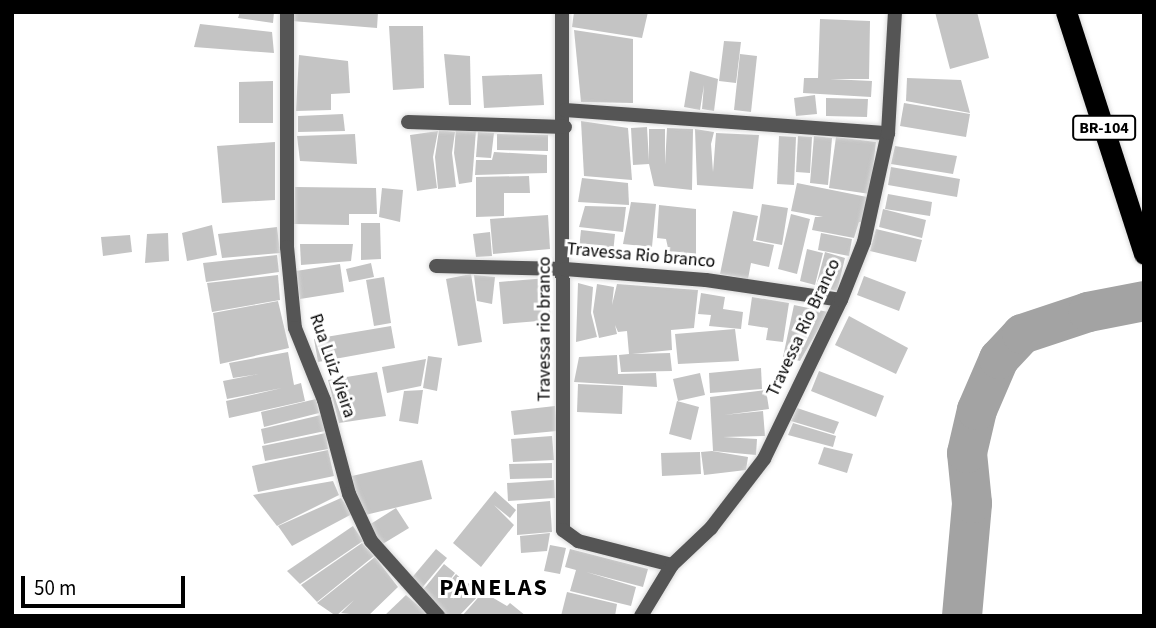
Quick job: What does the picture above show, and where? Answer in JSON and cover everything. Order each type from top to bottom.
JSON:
[{"type":"highway","name":"BR-104","points":[[1066,12],[1142,249]]},
{"type":"street","name":"Rua Luiz Vieira","points":[[287,12],[287,247],[295,328],[324,400],[349,494],[371,541],[438,616]]},
{"type":"street","name":"Travessa rio branco","points":[[562,12],[565,110],[563,530],[578,541],[672,565]]},
{"type":"street","name":"Travessa Rio Branco","points":[[641,616],[672,565],[711,528],[764,459],[841,300],[864,242],[888,132],[895,12]]},
{"type":"street","points":[[565,110],[888,132]]},
{"type":"street","points":[[408,122],[565,127]]},
{"type":"street","name":"Travessa Rio branco","points":[[436,266],[565,269],[706,280],[841,300]]},
{"type":"building","points":[[240,12],[274,12],[273,23],[238,18]]},
{"type":"building","points":[[293,12],[378,12],[377,28],[292,21]]},
{"type":"building","points":[[574,12],[648,12],[642,38],[572,27]]},
{"type":"building","points":[[935,12],[977,12],[989,58],[950,69]]},
{"type":"building","points":[[820,19],[870,21],[869,79],[830,79],[872,81],[871,97],[803,93],[804,78],[818,78]]},
{"type":"building","points":[[200,24],[272,32],[274,53],[194,47]]},
{"type":"building","points":[[389,26],[423,26],[424,88],[393,90]]},
{"type":"building","points":[[574,30],[633,39],[633,103],[581,102]]},
{"type":"building","points":[[724,41],[741,42],[736,83],[719,81]]},
{"type":"building","points":[[444,54],[470,56],[471,105],[449,105]]},
{"type":"building","points":[[740,54],[757,56],[751,112],[734,110]]},
{"type":"building","points":[[299,55],[348,61],[350,93],[331,94],[331,110],[296,111]]},
{"type":"building","points":[[690,71],[718,79],[714,111],[702,109],[704,85],[700,110],[684,107]]},
{"type":"building","points":[[542,74],[544,105],[484,108],[482,76]]},
{"type":"building","points":[[907,78],[961,80],[970,113],[906,101]]},
{"type":"building","points":[[273,81],[273,123],[239,123],[239,82]]},
{"type":"building","points":[[815,95],[817,114],[796,116],[794,98]]},
{"type":"building","points":[[826,98],[868,99],[867,117],[826,116]]},
{"type":"building","points":[[904,103],[970,114],[966,137],[900,126]]},
{"type":"building","points":[[343,114],[345,131],[298,132],[298,116]]},
{"type":"building","points":[[581,121],[628,128],[632,180],[584,176]]},
{"type":"building","points":[[647,127],[649,161],[649,129],[665,129],[665,165],[667,128],[693,129],[692,190],[654,186],[649,164],[633,165],[631,128]]},
{"type":"building","points":[[456,128],[476,130],[472,182],[459,184],[454,153]]},
{"type":"building","points":[[695,129],[714,132],[711,144],[713,172],[716,133],[759,135],[753,189],[697,185]]},
{"type":"building","points":[[439,130],[455,132],[452,153],[456,187],[438,189],[435,157]]},
{"type":"building","points":[[438,131],[433,157],[437,188],[417,191],[410,135]]},
{"type":"building","points":[[478,132],[494,133],[491,158],[476,157]]},
{"type":"building","points":[[355,134],[357,164],[300,161],[297,136]]},
{"type":"building","points":[[497,134],[548,135],[548,151],[497,150]]},
{"type":"building","points":[[779,136],[796,137],[794,185],[777,184]]},
{"type":"building","points":[[798,136],[812,137],[810,173],[796,172]]},
{"type":"building","points":[[814,136],[832,138],[828,185],[810,183]]},
{"type":"building","points":[[836,137],[876,142],[870,194],[829,188]]},
{"type":"building","points":[[275,142],[275,200],[222,203],[217,146]]},
{"type":"building","points":[[895,146],[957,156],[953,174],[891,164]]},
{"type":"building","points":[[494,152],[547,155],[547,173],[475,175],[476,160],[492,160]]},
{"type":"building","points":[[891,167],[960,179],[957,197],[888,185]]},
{"type":"building","points":[[529,176],[530,193],[504,193],[504,216],[476,217],[476,177]]},
{"type":"building","points":[[582,178],[628,183],[629,205],[578,202]]},
{"type":"building","points":[[797,183],[867,197],[863,222],[859,222],[854,238],[812,230],[815,217],[823,217],[791,211]]},
{"type":"building","points":[[295,187],[376,188],[377,214],[349,214],[349,225],[294,224]]},
{"type":"building","points":[[382,188],[403,190],[400,222],[379,217]]},
{"type":"building","points":[[888,194],[932,202],[930,216],[885,209]]},
{"type":"building","points":[[631,202],[656,204],[652,247],[623,244]]},
{"type":"building","points":[[762,204],[788,208],[782,245],[756,240]]},
{"type":"building","points":[[659,205],[696,209],[696,255],[670,257],[666,239],[657,238]]},
{"type":"building","points":[[585,206],[626,207],[623,232],[579,227]]},
{"type":"building","points":[[883,209],[926,220],[922,238],[879,227]]},
{"type":"building","points":[[733,211],[758,216],[753,241],[774,245],[769,267],[751,263],[748,279],[720,274]]},
{"type":"building","points":[[791,214],[810,219],[797,274],[778,269]]},
{"type":"building","points":[[548,215],[550,249],[493,254],[490,219]]},
{"type":"building","points":[[361,223],[380,223],[381,259],[361,260]]},
{"type":"building","points":[[212,225],[217,255],[187,261],[182,233]]},
{"type":"building","points":[[277,227],[280,253],[222,258],[218,234]]},
{"type":"building","points":[[876,229],[922,240],[916,262],[870,251]]},
{"type":"building","points":[[581,230],[615,234],[613,253],[579,249]]},
{"type":"building","points":[[490,232],[492,256],[476,257],[473,234]]},
{"type":"building","points":[[168,233],[169,261],[145,263],[147,234]]},
{"type":"building","points":[[821,233],[852,239],[849,256],[818,250]]},
{"type":"building","points":[[130,235],[132,252],[103,256],[101,237]]},
{"type":"building","points":[[300,244],[353,244],[351,261],[301,265]]},
{"type":"building","points":[[807,249],[823,253],[815,285],[800,281]]},
{"type":"building","points":[[825,252],[845,258],[837,291],[816,286]]},
{"type":"building","points":[[277,255],[279,272],[206,282],[203,263]]},
{"type":"building","points":[[371,263],[374,277],[349,282],[346,269]]},
{"type":"building","points":[[340,264],[344,292],[300,299],[296,271]]},
{"type":"building","points":[[471,274],[482,342],[458,346],[446,279]]},
{"type":"building","points":[[278,275],[280,300],[212,312],[207,283]]},
{"type":"building","points":[[474,275],[495,277],[492,304],[477,301]]},
{"type":"building","points":[[864,276],[906,292],[899,311],[857,295]]},
{"type":"building","points":[[384,277],[391,323],[374,326],[366,280]]},
{"type":"building","points":[[547,278],[551,320],[503,324],[499,282]]},
{"type":"building","points":[[578,283],[593,287],[591,313],[597,337],[576,342]]},
{"type":"building","points":[[597,284],[614,287],[612,305],[617,284],[698,290],[694,328],[671,330],[672,350],[632,354],[670,353],[672,371],[621,372],[619,355],[629,354],[627,331],[618,332],[615,325],[617,334],[599,338],[593,312]]},
{"type":"building","points":[[701,293],[725,297],[723,309],[743,312],[741,329],[709,326],[711,315],[698,314]]},
{"type":"building","points":[[752,297],[789,303],[783,342],[766,340],[768,328],[748,325]]},
{"type":"building","points":[[278,301],[289,348],[220,364],[213,313]]},
{"type":"building","points":[[794,305],[828,312],[800,361],[783,357]]},
{"type":"building","points":[[849,316],[908,348],[896,374],[835,345]]},
{"type":"building","points":[[391,326],[395,348],[318,362],[314,339]]},
{"type":"building","points":[[735,329],[739,361],[678,364],[675,334]]},
{"type":"building","points":[[288,352],[294,385],[301,383],[305,401],[229,418],[226,401],[282,388],[227,399],[223,381],[259,374],[233,378],[229,363]]},
{"type":"building","points":[[617,355],[618,374],[656,373],[657,387],[574,382],[579,357]]},
{"type":"building","points":[[428,356],[442,358],[437,391],[423,388]]},
{"type":"building","points":[[426,359],[421,386],[387,393],[382,367]]},
{"type":"building","points":[[761,368],[762,389],[710,393],[709,373]]},
{"type":"building","points":[[819,371],[884,396],[876,417],[811,391]]},
{"type":"building","points":[[377,372],[386,416],[339,423],[328,380]]},
{"type":"building","points":[[700,373],[705,395],[678,401],[673,379]]},
{"type":"building","points":[[578,384],[623,386],[622,414],[577,412]]},
{"type":"building","points":[[423,390],[418,424],[399,421],[404,391]]},
{"type":"building","points":[[766,390],[769,409],[724,415],[763,411],[765,436],[723,437],[757,439],[756,455],[713,451],[710,397]]},
{"type":"building","points":[[316,399],[319,413],[264,427],[261,412]]},
{"type":"building","points":[[677,401],[699,407],[691,440],[669,434]]},
{"type":"building","points":[[555,406],[557,431],[514,435],[511,411]]},
{"type":"building","points":[[797,408],[839,422],[834,434],[791,421]]},
{"type":"building","points":[[321,415],[325,431],[264,444],[261,429]]},
{"type":"building","points":[[793,423],[836,436],[833,447],[788,435]]},
{"type":"building","points":[[326,433],[328,449],[265,461],[262,446]]},
{"type":"building","points":[[552,436],[554,460],[513,462],[511,439]]},
{"type":"building","points":[[824,447],[853,454],[847,473],[818,464]]},
{"type":"building","points":[[328,450],[334,476],[258,492],[252,466]]},
{"type":"building","points":[[712,451],[748,457],[746,470],[704,475],[701,452]]},
{"type":"building","points":[[700,452],[701,474],[662,476],[661,453]]},
{"type":"building","points":[[422,460],[432,499],[361,516],[352,476]]},
{"type":"building","points":[[552,463],[552,478],[510,479],[509,464]]},
{"type":"building","points":[[554,480],[555,498],[508,501],[507,483]]},
{"type":"building","points":[[333,481],[339,495],[277,526],[253,495]]},
{"type":"building","points":[[495,491],[516,510],[510,518],[494,505],[514,525],[481,567],[453,543]]},
{"type":"building","points":[[341,498],[352,514],[292,546],[278,526]]},
{"type":"building","points":[[550,501],[552,532],[517,535],[517,504]]},
{"type":"building","points":[[396,508],[409,528],[381,545],[369,525]]},
{"type":"building","points":[[353,526],[363,541],[300,584],[287,571]]},
{"type":"building","points":[[550,533],[547,551],[521,553],[520,536]]},
{"type":"building","points":[[362,543],[374,556],[317,602],[301,585]]},
{"type":"building","points":[[550,545],[566,548],[560,574],[544,571]]},
{"type":"building","points":[[436,549],[447,558],[421,589],[410,580]]},
{"type":"building","points":[[570,549],[648,569],[643,587],[586,572],[636,587],[631,606],[570,591],[576,570],[565,567]]},
{"type":"building","points":[[375,557],[398,587],[368,616],[341,613],[354,600],[336,616],[317,603]]},
{"type":"building","points":[[444,564],[455,573],[440,593],[456,574],[466,583],[452,600],[468,583],[480,594],[459,616],[447,616],[423,590]]},
{"type":"building","points":[[483,592],[507,606],[510,603],[526,616],[462,616]]},
{"type":"building","points":[[567,592],[617,604],[615,616],[561,616]]},
{"type":"building","points":[[406,595],[430,616],[384,616]]},
{"type":"waterway","points":[[962,616],[972,503],[967,453],[977,410],[999,359],[1022,334],[1088,312],[1144,301]]},
{"type":"district","name":"PANELAS","points":[[494,588]]}]
